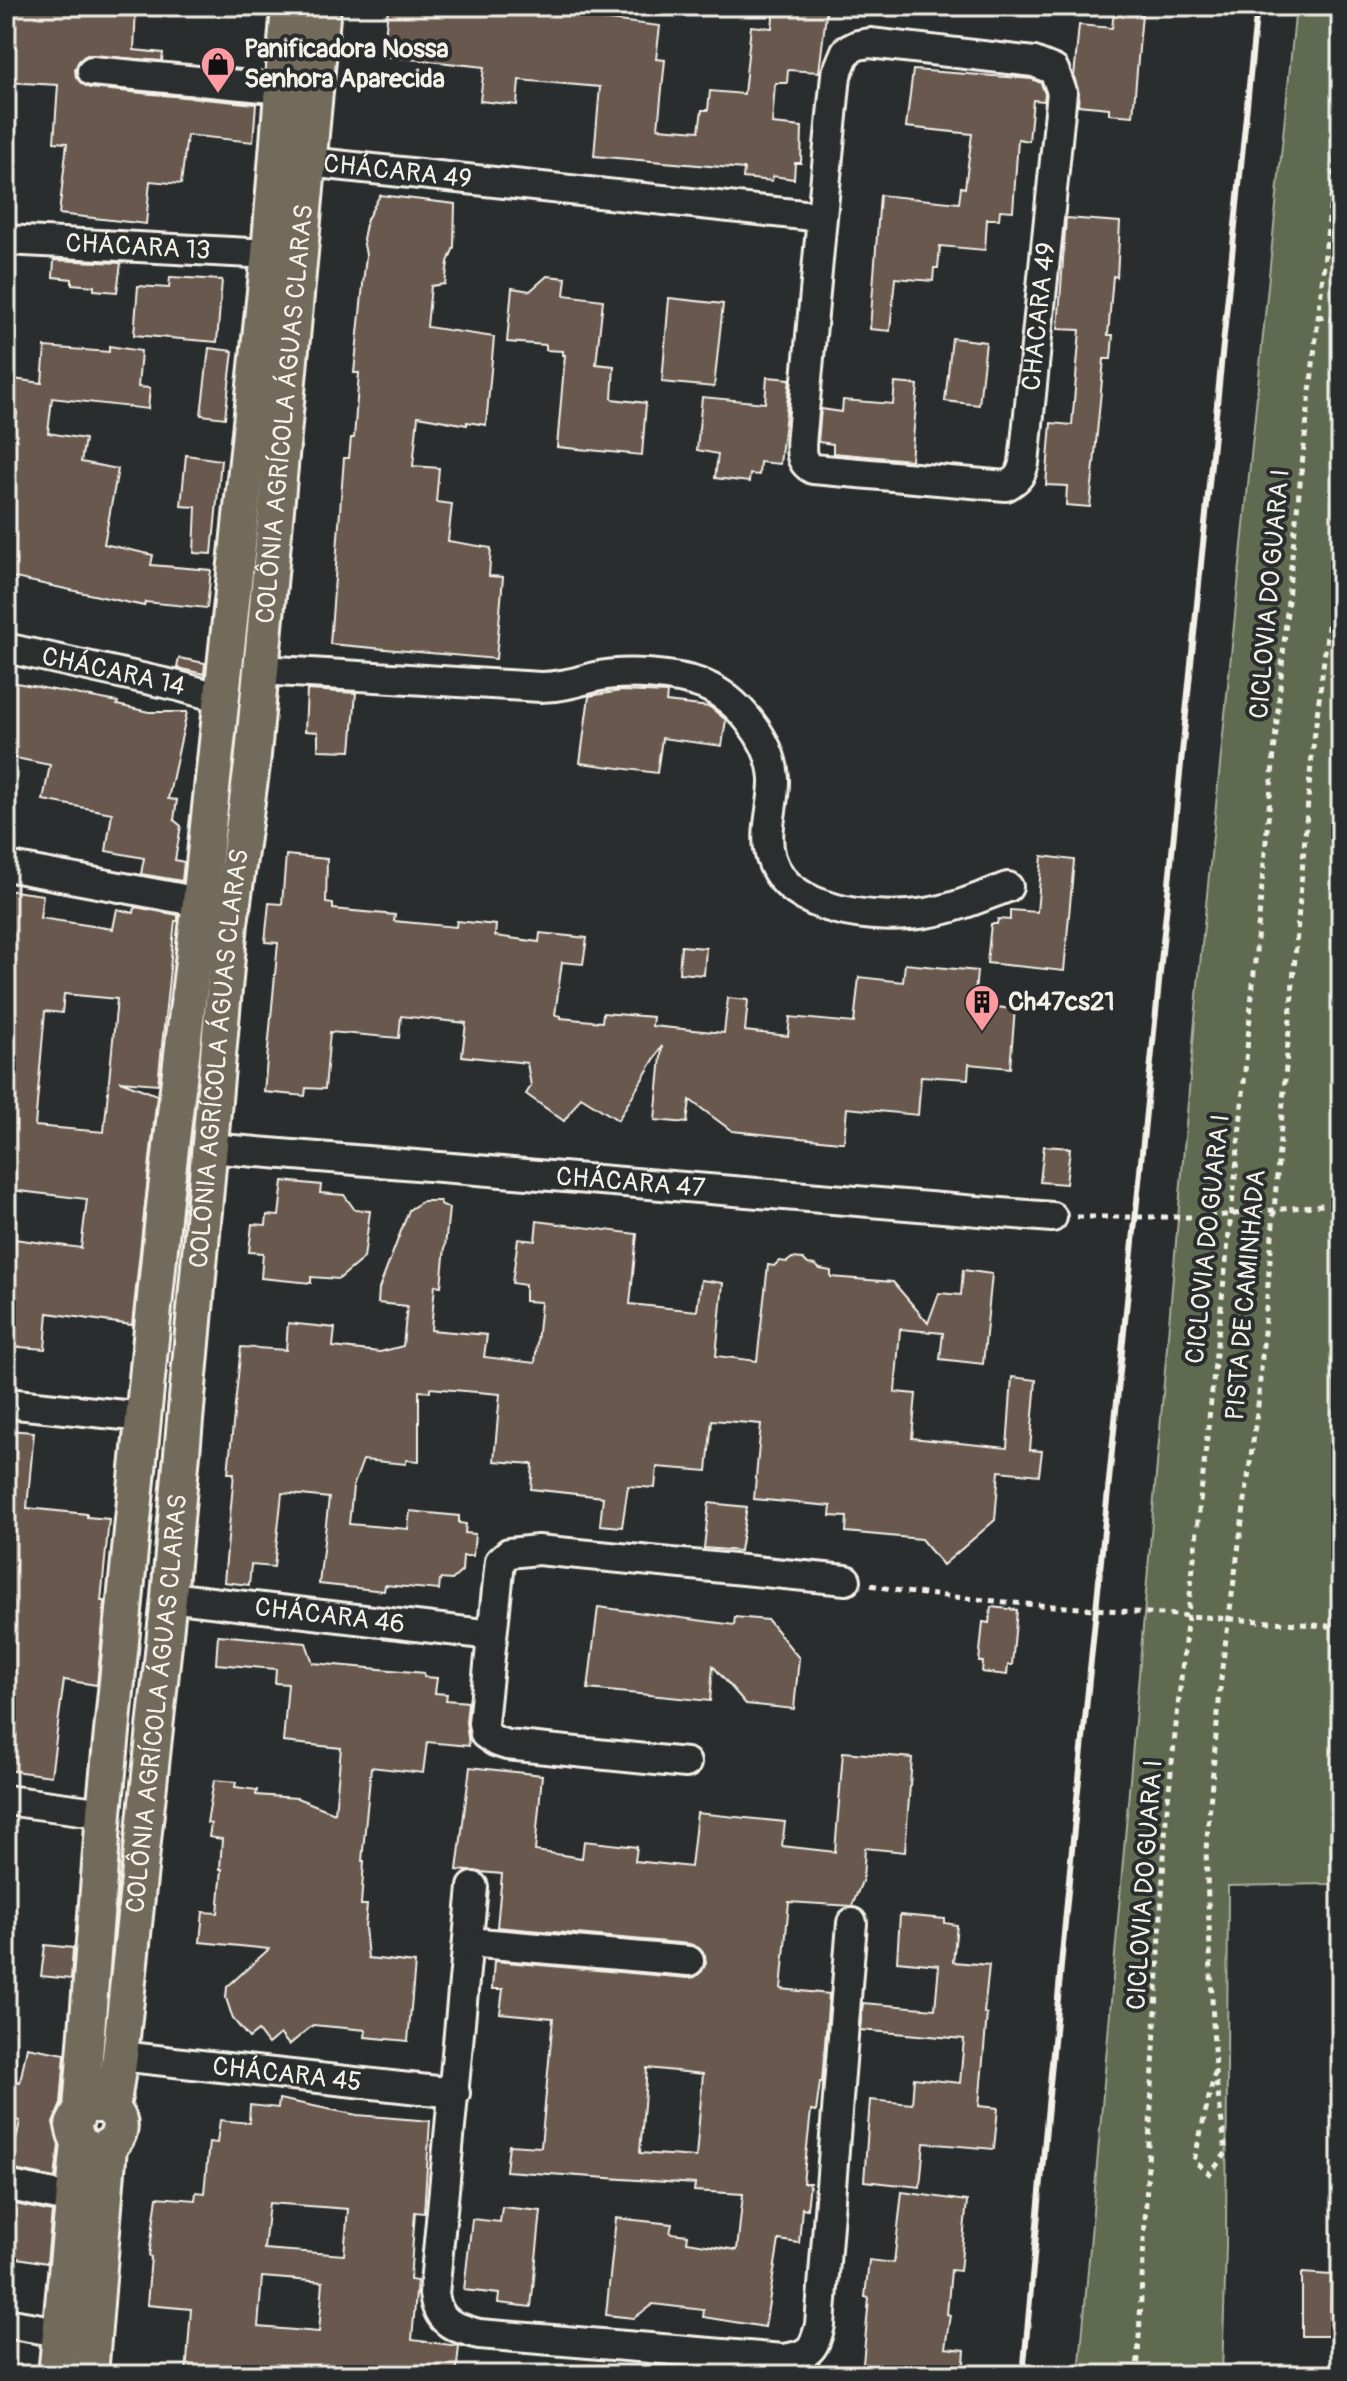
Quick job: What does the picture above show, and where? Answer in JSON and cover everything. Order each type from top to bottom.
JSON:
[{"type":"main road","name":"COLÔNIA AGRÍCOLA ÁGUAS CLARAS","points":[[96,2109],[104,1813],[164,1207],[269,254],[289,6]]},
{"type":"main road","name":"COLÔNIA AGRÍCOLA ÁGUAS CLARAS","points":[[96,2109],[120,2056],[169,1597],[230,923],[252,765],[323,6]]},
{"type":"main road","points":[[221,698],[257,712]]},
{"type":"main road","points":[[214,764],[252,765]]},
{"type":"main road","points":[[90,2375],[94,2145],[73,2125],[96,2109]]},
{"type":"main road","points":[[56,2375],[73,2199],[94,2145]]},
{"type":"street","name":"CHÁCARA 49","points":[[870,43],[1034,62],[1054,70],[1062,92],[1024,463],[1017,480],[1006,486],[813,469],[806,465],[802,458],[802,433],[822,217],[836,75],[846,51],[870,43]]},
{"type":"street","points":[[92,71],[283,89]]},
{"type":"street","name":"CHÁCARA 49","points":[[308,162],[822,217]]},
{"type":"street","name":"CHÁCARA 13","points":[[6,240],[269,254]]},
{"type":"street","name":"CHÁCARA 14","points":[[6,648],[221,698]]},
{"type":"street","points":[[261,670],[541,687],[558,687],[613,674],[694,682],[721,695],[739,709],[757,732],[770,757],[774,778],[769,840],[771,857],[778,872],[793,890],[813,902],[840,909],[896,915],[953,907],[1008,887]]},
{"type":"street","points":[[6,866],[200,902]]},
{"type":"street","name":"CHÁCARA 47","points":[[208,1148],[1052,1217]]},
{"type":"street","points":[[6,1403],[144,1417]]},
{"type":"street","points":[[686,1763],[507,1745],[485,1734],[483,1723],[500,1561],[509,1553],[525,1550],[846,1580]]},
{"type":"street","name":"CHÁCARA 46","points":[[169,1597],[492,1635]]},
{"type":"street","points":[[6,1800],[104,1813]]},
{"type":"street","points":[[473,1887],[434,2294],[436,2309],[444,2320],[459,2329],[479,2334],[784,2359],[804,2356],[816,2343],[820,2325],[852,1923]]},
{"type":"street","points":[[468,1942],[689,1961]]},
{"type":"street","name":"CHÁCARA 45","points":[[120,2056],[455,2093]]},
{"type":"street","points":[[6,2185],[73,2199]]},
{"type":"street","points":[[6,2323],[59,2332]]},
{"type":"path","name":"CICLOVIA DO GUARA I","points":[[1137,2375],[1166,1818],[1232,1214],[1292,556],[1341,109]]},
{"type":"path","points":[[1318,316],[1341,322]]},
{"type":"path","name":"PISTA DE CAMINHADA","points":[[1215,2072],[1194,2161],[1210,2174],[1226,2153],[1215,2072],[1206,1850],[1229,1617],[1258,1405],[1311,764],[1341,522]]},
{"type":"path","points":[[1052,1217],[1206,1217],[1341,1203]]},
{"type":"path","points":[[846,1580],[920,1593],[1025,1604],[1341,1627]]},
{"type":"green space","points":[[1296,6],[1341,6],[1341,1203],[1335,1206],[1330,1884],[1228,1886],[1226,2247],[1222,2375],[1079,2375],[1198,985]]},
{"type":"building","points":[[6,6],[136,6],[134,50],[163,53],[162,61],[86,55],[75,69],[76,77],[82,84],[90,88],[256,104],[253,142],[187,135],[181,184],[150,181],[146,224],[59,214],[67,143],[54,142],[58,85],[6,82]]},
{"type":"building","points":[[412,6],[594,6],[593,18],[660,26],[656,59],[665,60],[658,128],[699,131],[702,110],[708,110],[710,91],[744,94],[751,26],[772,28],[774,6],[827,6],[819,72],[788,70],[787,83],[775,83],[772,124],[802,127],[801,163],[795,163],[794,179],[773,176],[772,181],[743,178],[744,169],[594,156],[600,87],[519,80],[517,105],[480,101],[484,67],[383,56],[388,8],[412,11]]},
{"type":"building","points":[[1114,11],[1142,14],[1133,116],[1109,114],[1109,108],[1078,105],[1079,93],[1074,77],[1079,25],[1112,28]]},
{"type":"building","points":[[913,70],[1032,79],[1041,83],[1044,101],[1033,100],[1029,141],[1018,139],[1013,211],[1000,210],[999,219],[987,219],[985,250],[940,246],[933,281],[895,278],[890,331],[870,329],[880,195],[959,203],[961,187],[965,188],[972,134],[906,127]]},
{"type":"building","points":[[380,195],[455,204],[454,247],[445,284],[431,286],[427,327],[494,337],[486,425],[467,422],[467,425],[418,416],[413,466],[439,468],[436,502],[452,504],[448,541],[491,548],[489,576],[503,577],[496,659],[330,644],[344,458],[349,458],[351,438],[354,438],[359,373],[354,373],[366,255],[363,239],[367,219]]},
{"type":"building","points":[[1066,218],[1120,222],[1117,277],[1113,276],[1108,335],[1113,335],[1111,359],[1104,359],[1090,507],[1066,505],[1067,486],[1046,485],[1051,423],[1072,425],[1080,330],[1058,329]]},
{"type":"building","points":[[54,260],[121,263],[117,292],[94,290],[94,286],[72,284],[72,279],[53,277]]},
{"type":"building","points":[[547,276],[566,278],[564,295],[603,300],[596,364],[614,366],[612,399],[646,403],[642,455],[557,447],[565,355],[563,351],[546,350],[546,345],[507,342],[512,288],[530,291]]},
{"type":"building","points":[[170,277],[222,280],[217,342],[134,335],[138,286],[169,288]]},
{"type":"building","points":[[669,298],[723,304],[714,387],[662,382]]},
{"type":"building","points":[[952,338],[986,342],[979,405],[945,401]]},
{"type":"building","points":[[109,346],[141,351],[138,387],[150,388],[148,409],[52,398],[48,433],[85,439],[81,462],[118,469],[104,544],[153,555],[151,565],[211,570],[207,608],[145,602],[144,606],[6,576],[6,485],[17,413],[10,412],[13,379],[42,383],[45,347],[109,352]]},
{"type":"building","points":[[209,348],[233,351],[225,418],[201,415]]},
{"type":"building","points":[[767,377],[790,379],[780,464],[760,462],[759,475],[750,474],[749,482],[715,478],[718,454],[697,450],[702,397],[765,403]]},
{"type":"building","points":[[895,383],[918,385],[911,460],[833,453],[833,444],[818,442],[821,409],[842,412],[843,400],[893,404]]},
{"type":"building","points":[[186,455],[221,460],[212,554],[194,553],[196,507],[181,506]]},
{"type":"building","points":[[179,658],[205,663],[204,674],[177,668]]},
{"type":"building","points":[[6,681],[118,702],[117,705],[149,712],[187,712],[168,799],[177,800],[174,820],[181,826],[175,860],[184,862],[182,881],[141,874],[144,858],[106,851],[112,813],[43,800],[50,765],[6,756]]},
{"type":"building","points":[[307,690],[356,693],[351,751],[318,750],[318,732],[305,731]]},
{"type":"building","points":[[621,691],[667,693],[666,702],[710,707],[726,720],[722,746],[662,738],[657,773],[580,763],[589,696]]},
{"type":"building","points":[[286,855],[327,859],[326,903],[333,904],[333,909],[395,915],[394,921],[456,927],[457,921],[496,925],[495,936],[539,942],[540,933],[587,938],[583,964],[562,962],[555,1015],[561,1018],[602,1022],[603,1013],[653,1017],[652,1026],[724,1033],[728,998],[748,1000],[745,1031],[788,1036],[790,1017],[854,1023],[859,977],[903,982],[905,964],[977,971],[974,1005],[1015,1009],[1010,1068],[969,1064],[968,1079],[921,1076],[918,1115],[847,1108],[844,1142],[840,1142],[732,1131],[690,1100],[687,1123],[655,1120],[662,1046],[618,1120],[581,1097],[564,1121],[526,1094],[531,1086],[527,1063],[462,1056],[466,1023],[401,1016],[399,1038],[330,1032],[325,1089],[306,1088],[305,1096],[264,1092],[278,943],[265,942],[269,903],[282,904]]},
{"type":"building","points":[[1042,856],[1074,860],[1064,971],[987,963],[991,924],[997,924],[998,919],[1010,920],[1010,910],[1037,912]]},
{"type":"building","points":[[6,890],[43,895],[40,918],[113,929],[117,909],[134,913],[135,907],[178,915],[158,1084],[120,1081],[157,1095],[132,1325],[48,1313],[45,1349],[6,1346],[6,1238],[81,1248],[87,1199],[11,1190],[12,1181],[6,1180]],"holes":[[[64,994],[117,999],[104,1132],[35,1126],[45,1011],[62,1013]]]},
{"type":"building","points":[[681,946],[706,948],[704,975],[679,973]]},
{"type":"building","points":[[1044,1146],[1070,1148],[1066,1184],[1040,1182]]},
{"type":"building","points":[[283,1181],[321,1185],[320,1193],[344,1195],[355,1210],[370,1211],[364,1258],[339,1279],[311,1277],[311,1283],[261,1278],[263,1253],[249,1252],[252,1224],[266,1225],[267,1215],[279,1216]]},
{"type":"building","points":[[423,1201],[440,1201],[442,1206],[449,1208],[441,1286],[435,1285],[431,1330],[487,1335],[484,1357],[535,1363],[541,1302],[525,1301],[525,1285],[512,1283],[518,1239],[535,1241],[537,1221],[637,1234],[630,1304],[697,1311],[701,1280],[723,1283],[716,1356],[757,1361],[768,1265],[774,1266],[779,1261],[787,1262],[792,1258],[803,1259],[808,1264],[831,1271],[831,1277],[893,1282],[928,1323],[939,1293],[961,1295],[963,1270],[992,1274],[983,1364],[940,1359],[943,1333],[900,1329],[895,1392],[916,1394],[912,1438],[1007,1448],[1012,1377],[1036,1380],[1030,1450],[1042,1451],[1039,1475],[999,1471],[995,1520],[943,1565],[921,1539],[846,1532],[847,1517],[830,1516],[831,1506],[754,1499],[761,1424],[712,1420],[707,1471],[657,1467],[655,1488],[628,1486],[622,1527],[600,1525],[603,1497],[531,1489],[533,1464],[494,1461],[500,1394],[430,1388],[430,1392],[419,1391],[419,1461],[406,1460],[406,1464],[363,1460],[353,1487],[349,1524],[408,1529],[410,1511],[459,1516],[459,1523],[466,1524],[465,1533],[475,1534],[473,1556],[463,1556],[462,1571],[452,1580],[440,1579],[439,1590],[385,1585],[384,1591],[319,1584],[329,1498],[282,1493],[274,1567],[251,1565],[249,1585],[224,1582],[234,1473],[228,1473],[241,1347],[286,1350],[288,1323],[335,1328],[333,1347],[380,1352],[403,1346],[407,1306],[378,1303],[379,1289],[409,1210]]},
{"type":"building","points":[[6,1430],[34,1432],[27,1508],[109,1519],[97,1685],[64,1680],[51,1776],[6,1770]]},
{"type":"building","points":[[709,1503],[747,1507],[740,1551],[704,1548]]},
{"type":"building","points":[[598,1607],[734,1625],[735,1617],[768,1620],[799,1658],[794,1709],[746,1704],[713,1666],[710,1701],[588,1689]]},
{"type":"building","points":[[991,1607],[1017,1610],[1012,1665],[1008,1665],[1007,1675],[982,1672],[983,1662],[979,1662],[983,1622],[989,1623]]},
{"type":"building","points":[[218,1635],[306,1643],[313,1663],[424,1673],[424,1677],[437,1678],[435,1693],[447,1694],[446,1700],[468,1702],[466,1722],[469,1746],[427,1742],[423,1773],[371,1767],[361,1905],[367,1905],[365,1927],[368,1958],[415,1963],[408,2041],[365,2037],[366,2030],[313,2025],[289,2045],[280,2034],[268,2044],[258,2031],[249,2038],[233,2019],[226,1998],[227,1987],[269,1949],[200,1942],[203,1912],[218,1913],[222,1869],[222,1839],[209,1837],[211,1824],[207,1823],[214,1780],[236,1782],[235,1787],[257,1790],[256,1795],[297,1798],[335,1813],[341,1748],[283,1742],[288,1684],[275,1683],[276,1669],[216,1664]]},
{"type":"building","points":[[843,1752],[912,1758],[905,1852],[865,1848],[863,1879],[852,1906],[789,1902],[781,1989],[829,1994],[822,2082],[816,2112],[811,2111],[803,2183],[810,2183],[807,2209],[802,2208],[799,2243],[779,2240],[765,2327],[703,2317],[704,2310],[653,2304],[634,2318],[606,2315],[616,2218],[672,2224],[670,2233],[688,2235],[687,2242],[737,2250],[743,2194],[694,2191],[695,2184],[506,2171],[509,2145],[541,2147],[553,2018],[500,2013],[503,1989],[492,1989],[494,1961],[688,1978],[702,1971],[706,1963],[705,1955],[690,1944],[497,1927],[502,1874],[457,1870],[470,1767],[542,1775],[535,1851],[582,1858],[584,1841],[637,1847],[635,1861],[691,1867],[697,1813],[785,1822],[782,1846],[835,1852]],"holes":[[[647,2068],[703,2074],[696,2157],[640,2153]]]},
{"type":"building","points":[[900,1915],[945,1919],[945,1923],[957,1925],[953,1962],[989,1965],[979,2106],[998,2108],[994,2149],[924,2143],[920,2187],[864,2181],[870,2100],[912,2104],[914,2078],[960,2083],[964,2039],[860,2030],[863,2003],[935,2009],[939,1965],[897,1961]]},
{"type":"building","points":[[45,1945],[73,1948],[71,1979],[41,1976]]},
{"type":"building","points":[[27,2047],[65,2054],[61,2104],[53,2123],[59,2144],[55,2178],[10,2169],[20,2121],[10,2119],[13,2105],[6,2103],[6,2079],[20,2082]]},
{"type":"building","points":[[279,2099],[357,2115],[430,2121],[424,2213],[415,2212],[410,2280],[417,2281],[412,2340],[459,2346],[456,2375],[186,2375],[191,2309],[147,2305],[149,2256],[157,2197],[195,2200],[196,2192],[204,2193],[209,2142],[217,2143],[220,2120],[249,2123],[250,2105],[278,2108]],"holes":[[[269,2203],[348,2209],[344,2255],[264,2249]],[[262,2277],[323,2282],[319,2332],[258,2327]]]},
{"type":"building","points":[[902,2192],[967,2201],[960,2271],[951,2270],[947,2314],[950,2315],[945,2348],[965,2350],[963,2375],[862,2375],[869,2260],[894,2263]]},
{"type":"building","points":[[6,2202],[52,2212],[47,2263],[6,2256]]},
{"type":"building","points":[[502,2207],[541,2211],[531,2307],[498,2303],[499,2294],[464,2290],[472,2219],[500,2222]]},
{"type":"building","points":[[1302,2273],[1331,2275],[1330,2336],[1302,2336]]},
{"type":"railway","points":[[1023,2375],[1070,1869],[1257,6]]},
{"type":"place","name":"Panificadora Nossa Senhora Aparecida","points":[[218,95]]},
{"type":"place","name":"Ch47cs21","points":[[982,1033]]}]
